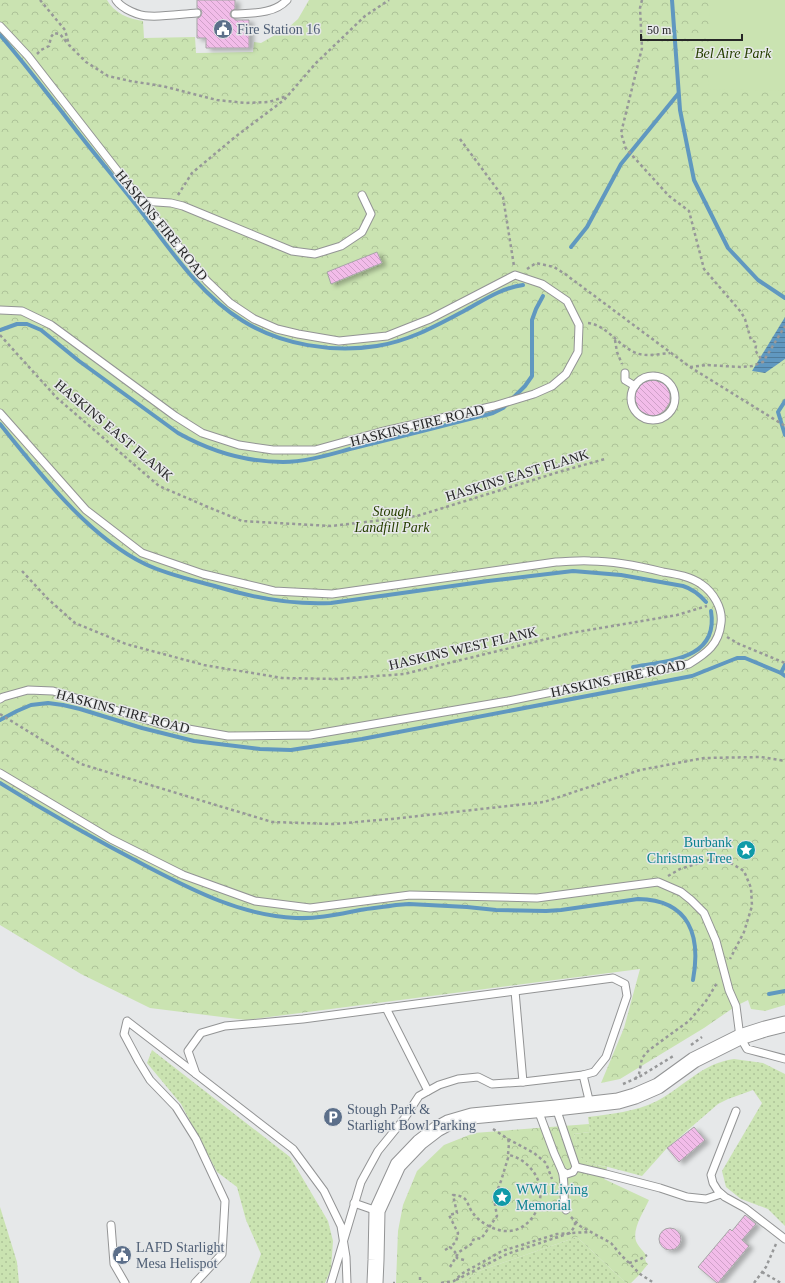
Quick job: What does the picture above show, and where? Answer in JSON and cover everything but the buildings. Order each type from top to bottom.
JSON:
[{"type":"street","points":[[375,1283],[377,1210],[398,1165],[420,1142],[437,1129],[448,1123],[472,1116],[618,1101],[635,1096],[658,1086],[694,1060],[740,1037],[785,1024]]},
{"type":"lane","points":[[116,0],[119,4],[133,12],[149,16],[197,14]]},
{"type":"lane","points":[[235,14],[261,13],[275,8],[288,0]]},
{"type":"lane","name":"HASKINS FIRE ROAD","points":[[0,26],[31,59],[142,201],[207,281],[230,303],[254,319],[277,329],[339,341],[388,336],[430,319],[515,275],[542,284],[567,300],[579,325],[578,352],[566,374],[552,386],[494,406],[380,432],[315,450],[273,450],[239,445],[202,433],[175,416],[51,326],[22,311],[0,310]]},
{"type":"lane","points":[[142,201],[171,203],[183,206],[292,251],[315,254],[341,246],[362,232],[371,214],[362,195]]},
{"type":"lane","points":[[625,373],[625,380],[635,386]]},
{"type":"lane","points":[[646,377],[660,377],[667,380],[674,393],[673,407],[663,417],[649,419],[642,417],[633,406],[631,400],[632,392],[635,386],[640,380],[646,377]]},
{"type":"lane","name":"HASKINS FIRE ROAD","points":[[0,413],[86,510],[142,553],[203,574],[274,591],[332,594],[549,563],[590,561],[630,564],[683,576],[700,583],[710,592],[717,603],[722,616],[720,632],[712,648],[700,658],[689,664],[508,701],[310,735],[228,736],[160,724],[53,691],[28,690],[3,696],[0,700]]},
{"type":"lane","points":[[0,773],[111,839],[184,875],[255,901],[310,908],[410,895],[538,898],[658,882],[681,892],[704,913],[716,941],[729,990],[736,1006],[740,1037],[747,1050],[785,1059]]},
{"type":"lane","points":[[196,1074],[188,1051],[201,1033],[226,1026],[303,1019],[613,978],[625,984],[627,996],[606,1057],[594,1072],[583,1075],[492,1084],[478,1077],[472,1077],[458,1079],[439,1085],[419,1096],[404,1119],[378,1151],[361,1182],[331,1283]]},
{"type":"lane","points":[[515,991],[523,1082]]},
{"type":"lane","points":[[386,1008],[428,1091]]},
{"type":"lane","points":[[195,1283],[222,1254],[225,1201],[196,1139],[176,1106],[150,1080],[136,1057],[124,1034],[127,1021],[293,1149],[324,1191],[341,1226],[348,1283]]},
{"type":"lane","points":[[583,1075],[590,1104]]},
{"type":"lane","points":[[556,1108],[576,1168]]},
{"type":"lane","points":[[538,1110],[565,1179],[564,1195],[566,1210]]},
{"type":"lane","points":[[736,1110],[711,1175],[713,1183],[721,1194],[745,1208],[785,1239]]},
{"type":"lane","points":[[562,1171],[567,1174],[573,1172],[576,1168]]},
{"type":"lane","points":[[576,1168],[660,1188],[687,1197],[706,1199],[721,1194]]},
{"type":"lane","points":[[354,1203],[377,1210]]},
{"type":"lane","points":[[111,1225],[114,1264],[125,1283]]},
{"type":"path","points":[[40,0],[46,5],[65,30],[69,46]]},
{"type":"path","points":[[171,203],[192,173],[235,137],[284,100],[316,64],[365,16],[389,0]]},
{"type":"path","points":[[642,0],[640,8],[642,48],[621,133],[626,150],[669,196],[689,211],[704,269],[746,318],[751,340],[755,342],[755,350],[763,362]]},
{"type":"path","points":[[31,59],[41,50],[49,46],[51,37],[54,33],[60,34],[69,46],[86,62],[108,76],[162,86],[217,100],[246,103],[269,102],[287,96]]},
{"type":"path","points":[[460,139],[503,197],[515,275],[536,263],[554,268],[565,274],[690,367],[785,426]]},
{"type":"path","points":[[579,325],[589,323],[604,329],[615,340],[636,353],[649,355],[670,353]]},
{"type":"path","points":[[690,367],[707,365],[740,368],[763,362],[785,326]]},
{"type":"path","name":"HASKINS EAST FLANK","points":[[0,335],[56,398],[159,486],[242,521],[331,526],[417,516],[605,459]]},
{"type":"path","points":[[615,340],[625,373]]},
{"type":"path","name":"HASKINS WEST FLANK","points":[[22,571],[48,599],[76,623],[126,644],[204,665],[282,678],[337,679],[404,674],[571,633],[678,614],[717,603]]},
{"type":"path","points":[[720,632],[739,644],[785,663]]},
{"type":"path","points":[[0,714],[81,764],[272,822],[333,824],[544,802],[640,770],[704,758],[762,757],[785,761]]},
{"type":"path","points":[[689,1046],[702,1037]]},
{"type":"path","points":[[635,1078],[639,1074],[642,1058],[649,1050]]},
{"type":"path","points":[[623,1084],[659,1066],[676,1054]]},
{"type":"path","points":[[491,1127],[508,1139],[534,1152],[546,1163],[553,1181]]},
{"type":"path","points":[[450,1267],[459,1252],[473,1243],[473,1240],[477,1238],[481,1239],[497,1216],[494,1198],[502,1181],[508,1158],[508,1139]]},
{"type":"path","points":[[445,1250],[456,1242],[458,1233],[449,1215],[457,1213],[454,1195],[464,1198],[469,1203],[472,1211],[478,1218],[498,1230],[508,1232],[516,1230],[526,1225],[534,1217],[538,1208],[541,1190],[537,1177],[527,1164],[514,1156],[508,1155]]},
{"type":"path","points":[[495,1195],[502,1197]]},
{"type":"path","points":[[566,1210],[580,1226],[611,1243],[640,1274],[654,1283]]},
{"type":"path","points":[[570,1233],[575,1226],[575,1221]]},
{"type":"path","points":[[441,1283],[454,1282],[507,1254],[570,1233],[591,1231]]},
{"type":"path","points":[[754,1283],[772,1255],[779,1234]]},
{"type":"path","points":[[450,1246],[455,1252],[457,1258],[464,1260]]},
{"type":"path","points":[[629,1263],[639,1260],[647,1255]]},
{"type":"path","points":[[762,1272],[781,1283]]},
{"type":"path","points":[[420,1277],[420,1283]]},
{"type":"green space","name":"Stough Landfill Park","points":[[0,0],[107,0],[110,5],[122,15],[143,21],[144,38],[195,37],[196,53],[253,52],[254,42],[261,43],[289,27],[298,19],[309,0],[785,0],[785,1005],[765,1011],[751,1009],[748,1000],[620,1079],[601,1083],[624,1028],[640,969],[246,1020],[150,1008],[81,974],[0,925]]},
{"type":"green space","name":"Bel Aire Park","points":[[710,0],[785,0],[785,91],[708,89]]},
{"type":"green space","points":[[152,1050],[290,1157],[328,1221],[333,1241],[331,1269],[325,1283],[250,1283],[261,1254],[246,1220],[237,1187],[217,1172],[181,1104],[147,1063]]},
{"type":"green space","points":[[734,1059],[763,1063],[785,1074],[785,1226],[768,1209],[741,1199],[726,1187],[722,1171],[762,1103],[753,1090],[718,1104],[667,1148],[642,1176],[591,1164],[584,1161],[579,1156],[574,1134],[590,1132],[588,1117],[623,1112],[649,1105],[667,1095],[712,1065]]},
{"type":"green space","points":[[589,1124],[590,1132],[574,1134],[578,1150],[583,1159],[591,1164],[607,1167],[604,1179],[649,1200],[639,1220],[635,1236],[637,1243],[647,1256],[645,1259],[648,1264],[631,1283],[626,1283],[577,1237],[479,1271],[461,1283],[396,1283],[398,1231],[403,1205],[417,1171],[444,1145],[474,1133]]},
{"type":"green space","points":[[0,1207],[17,1262],[19,1283],[0,1283]]},
{"type":"green space","points":[[577,1237],[626,1283],[461,1283],[479,1271]]},
{"type":"water","points":[[785,317],[785,359],[765,373],[752,371]]},
{"type":"waterway","points":[[672,0],[680,110],[694,180],[728,248],[758,280],[785,298]]},
{"type":"waterway","points":[[0,35],[24,63],[174,255],[200,285],[228,311],[258,329],[274,336],[308,345],[343,348],[377,346],[411,337],[454,317],[493,295],[507,289],[523,285]]},
{"type":"waterway","points":[[571,247],[587,227],[621,164],[678,94]]},
{"type":"waterway","points":[[512,399],[525,386],[532,376],[532,320],[543,296]]},
{"type":"waterway","points":[[0,330],[17,324],[27,324],[41,330],[79,361],[178,433],[216,450],[242,458],[255,460],[283,462],[301,461],[493,413],[503,408],[507,404]]},
{"type":"waterway","points":[[785,401],[778,412],[785,435]]},
{"type":"waterway","points":[[0,424],[48,483],[104,538],[145,564],[181,577],[232,591],[288,602],[331,603],[488,581],[573,571],[621,575],[683,586],[696,592],[706,602]]},
{"type":"waterway","points":[[633,667],[675,660],[699,649],[707,640],[711,627],[711,611]]},
{"type":"waterway","points":[[0,720],[31,705],[48,703],[80,709],[142,728],[194,741],[260,749],[291,750],[362,739],[692,676],[737,658],[745,658],[781,673]]},
{"type":"waterway","points":[[785,665],[781,673],[785,676]]},
{"type":"waterway","points":[[0,783],[92,837],[183,885],[219,901],[257,913],[296,918],[312,918],[364,909],[409,904],[496,910],[546,911],[638,899],[656,901],[670,906],[680,913],[688,923],[693,935],[695,949],[693,980]]},
{"type":"waterway","points":[[769,994],[785,991]]},
{"type":"place","name":"Fire Station 16","points":[[223,29]]},
{"type":"place","name":"Burbank Christmas Tree","points":[[746,850]]},
{"type":"place","name":"Stough Park & Starlight Bowl Parking","points":[[333,1117]]},
{"type":"place","name":"WWI Living Memorial","points":[[502,1197]]},
{"type":"place","name":"LAFD Starlight Mesa Helispot","points":[[122,1255]]}]
